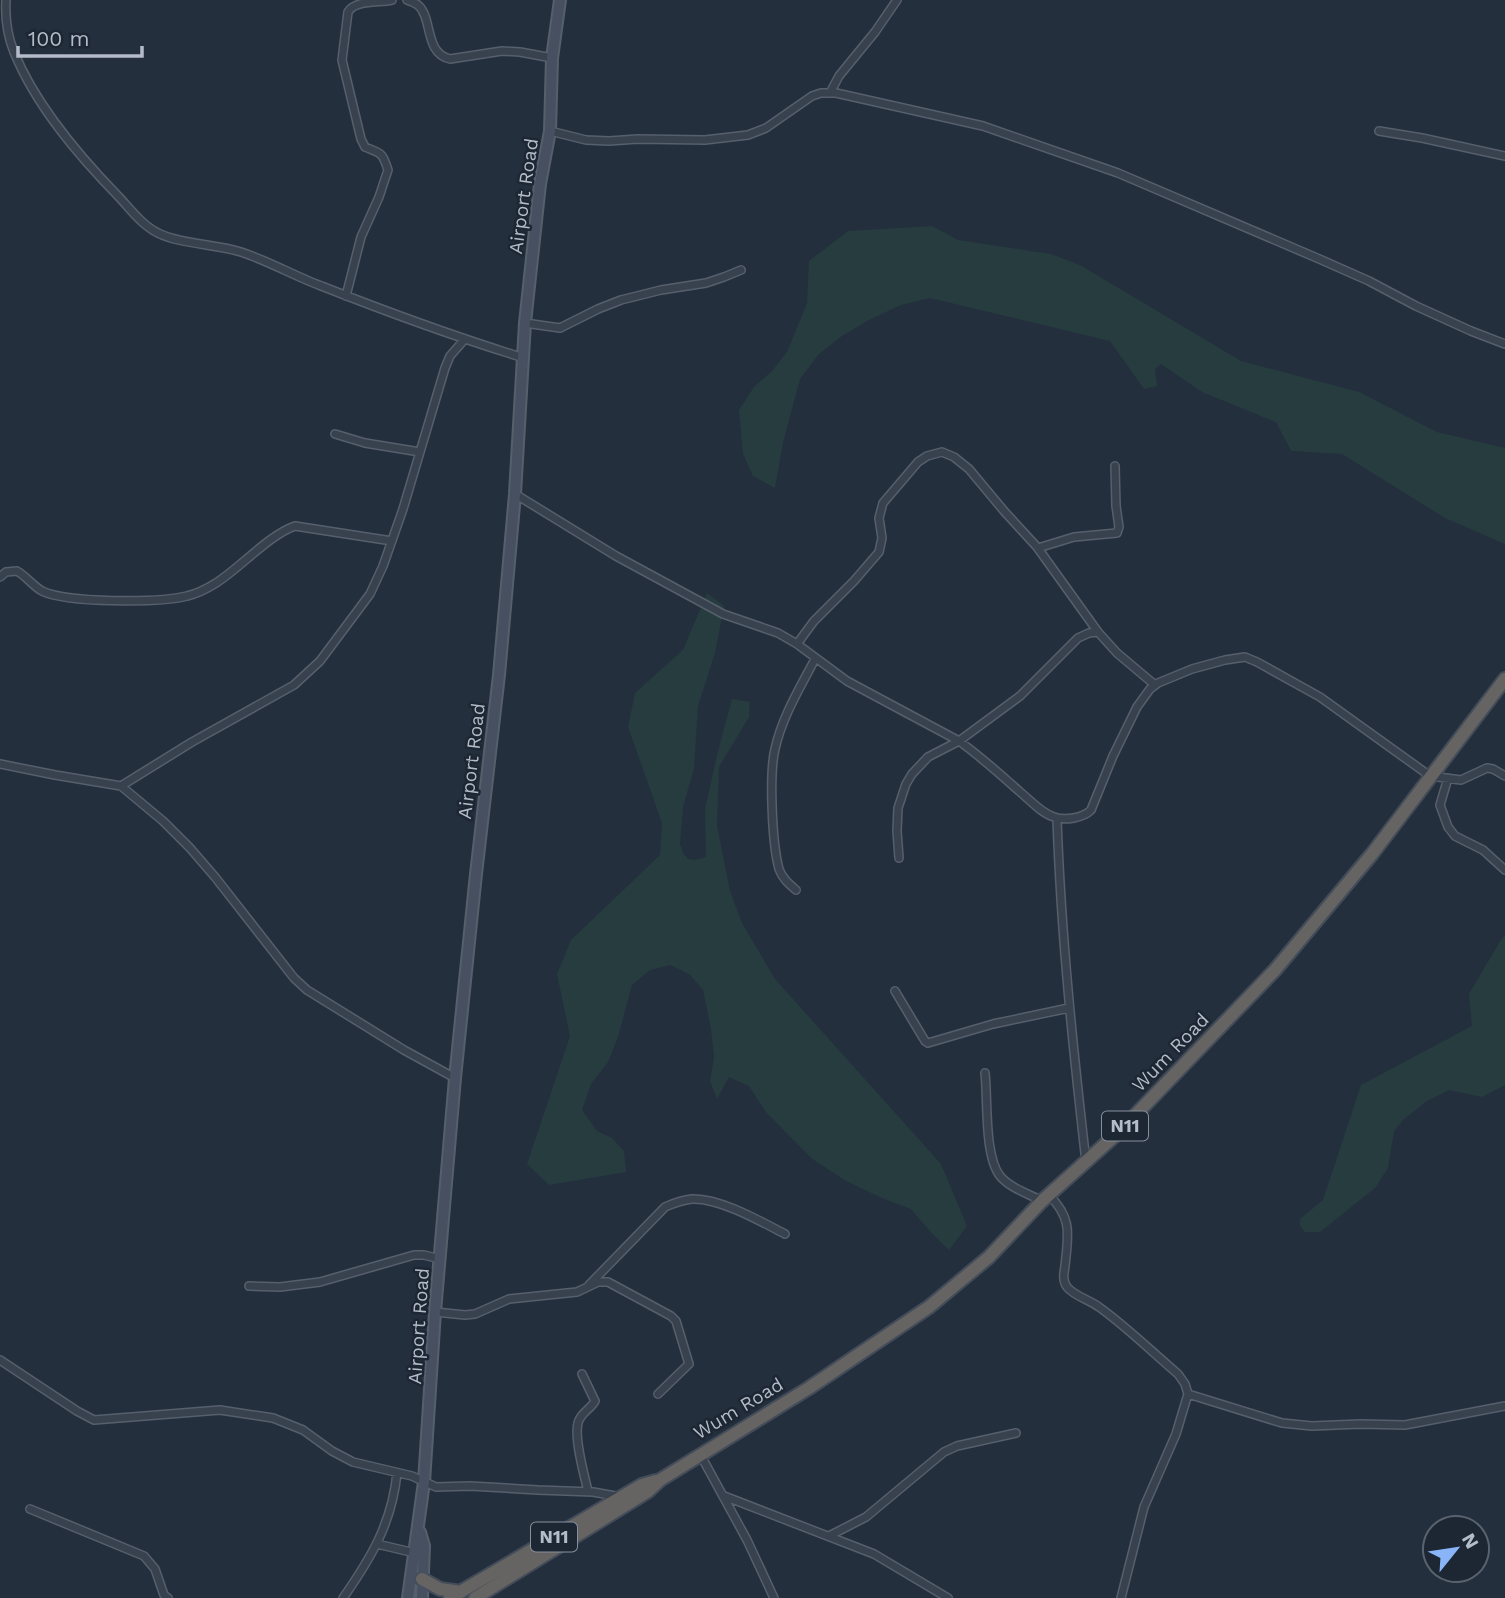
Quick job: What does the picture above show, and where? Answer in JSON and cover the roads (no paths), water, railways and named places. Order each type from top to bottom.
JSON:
[{"type":"highway","name":"Wum Road","points":[[475,1598],[647,1492],[660,1480],[700,1454],[809,1388],[929,1307],[989,1257],[1046,1198],[1130,1121],[1275,970],[1373,854],[1505,679]]},
{"type":"highway","name":"Wum Road","points":[[456,1595],[642,1485],[660,1480]]},
{"type":"highway","points":[[422,1579],[456,1595]]},
{"type":"main road","name":"Airport Road","points":[[408,1598],[425,1482],[435,1312],[455,1078],[499,675],[515,494],[526,323],[540,184],[550,131],[552,58],[560,0]]},
{"type":"main road","name":"Airport Road","points":[[418,1526],[424,1546],[422,1598]]},
{"type":"street","points":[[6,0],[8,34],[30,85],[67,139],[138,218],[159,233],[241,252],[346,296],[464,340],[524,358]]},
{"type":"street","points":[[346,296],[361,237],[388,170],[381,154],[365,147],[361,139],[342,60],[348,12],[357,3],[392,0]]},
{"type":"street","points":[[407,0],[419,6],[434,47],[439,55],[445,58],[502,51],[552,58]]},
{"type":"street","points":[[830,93],[839,76],[897,0]]},
{"type":"street","points":[[550,131],[586,140],[609,141],[705,140],[748,135],[766,128],[812,96],[830,93],[942,116],[983,126],[1118,173],[1349,271],[1471,331],[1505,344]]},
{"type":"street","points":[[1379,131],[1505,156]]},
{"type":"street","points":[[526,323],[559,328],[621,300],[706,283],[741,270]]},
{"type":"street","points":[[121,786],[192,742],[294,685],[320,662],[370,594],[383,566],[445,368],[450,356],[464,340]]},
{"type":"street","points":[[335,434],[365,443],[420,452]]},
{"type":"street","points":[[796,644],[814,621],[880,552],[883,538],[879,518],[883,503],[918,462],[942,452],[969,469],[1038,548],[1098,632],[1117,653],[1155,685]]},
{"type":"street","points":[[1038,548],[1074,537],[1117,533],[1119,527],[1115,466]]},
{"type":"street","points":[[515,494],[616,556],[723,614],[778,633],[847,681],[959,741],[1043,811],[1057,818],[1080,817],[1091,810],[1137,707],[1144,695],[1155,685],[1192,670],[1244,657],[1320,697],[1430,776],[1461,780],[1487,768],[1505,776]]},
{"type":"street","points":[[0,577],[6,572],[18,571],[43,591],[62,596],[157,600],[188,596],[213,584],[284,530],[295,526],[392,541]]},
{"type":"street","points":[[899,858],[898,808],[912,774],[928,757],[959,741],[1020,696],[1078,638],[1098,632]]},
{"type":"street","points":[[796,890],[779,869],[772,781],[774,751],[780,730],[815,659]]},
{"type":"street","points":[[0,764],[121,786],[190,848],[301,984],[404,1050],[455,1078]]},
{"type":"street","points":[[1448,778],[1440,805],[1448,827],[1455,836],[1483,850],[1505,870]]},
{"type":"street","points":[[1057,818],[1059,891],[1086,1162]]},
{"type":"street","points":[[895,991],[928,1043],[993,1024],[1069,1008]]},
{"type":"street","points":[[985,1073],[988,1121],[995,1165],[1000,1176],[1009,1184],[1059,1205],[1065,1215],[1068,1226],[1063,1279],[1068,1289],[1096,1304],[1178,1374],[1188,1394],[1175,1434],[1144,1507],[1121,1598]]},
{"type":"street","points":[[583,1290],[665,1207],[677,1202],[701,1199],[738,1211],[785,1234]]},
{"type":"street","points":[[249,1286],[280,1287],[320,1282],[414,1255],[440,1259]]},
{"type":"street","points":[[435,1312],[475,1314],[509,1299],[577,1292],[598,1282],[608,1282],[674,1318],[689,1364],[658,1394]]},
{"type":"street","points":[[0,1360],[94,1420],[220,1410],[272,1418],[303,1430],[331,1451],[353,1462],[412,1476],[436,1487],[590,1491],[621,1497]]},
{"type":"street","points":[[582,1374],[595,1401],[594,1405],[581,1415],[577,1435],[590,1491],[601,1509]]},
{"type":"street","points":[[1188,1394],[1282,1423],[1312,1426],[1405,1425],[1505,1406]]},
{"type":"street","points":[[829,1536],[866,1517],[944,1452],[957,1446],[1016,1433]]},
{"type":"street","points":[[700,1454],[724,1496],[774,1598]]},
{"type":"street","points":[[342,1598],[365,1567],[389,1517],[397,1473]]},
{"type":"street","points":[[724,1496],[874,1554],[948,1598]]},
{"type":"street","points":[[30,1509],[144,1556],[155,1569],[164,1595],[169,1598]]},
{"type":"street","points":[[377,1544],[415,1553]]}]
